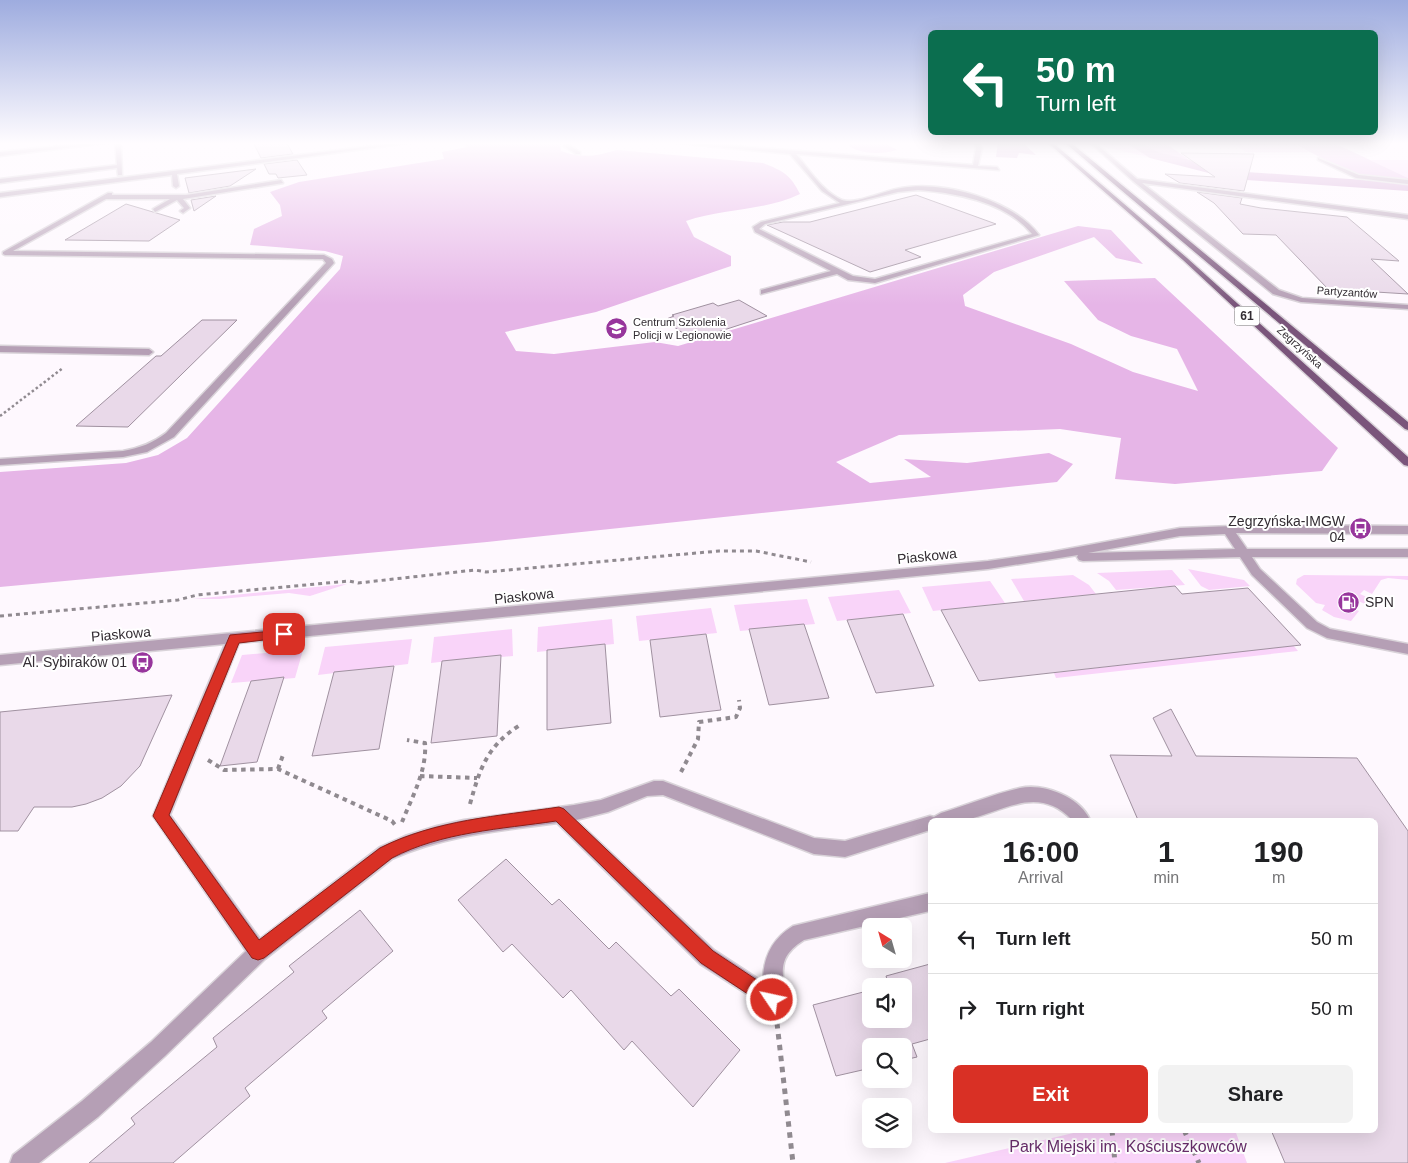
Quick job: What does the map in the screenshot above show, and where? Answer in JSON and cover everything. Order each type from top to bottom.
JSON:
[{"type":"main road","name":"Zegrzyńska","points":[[1114,196],[1408,463]]},
{"type":"main road","name":"Zegrzyńska","points":[[1132,196],[1408,427]]},
{"type":"street","points":[[2,254],[104,197],[183,196]]},
{"type":"street","points":[[831,196],[848,203]]},
{"type":"street","points":[[875,196],[763,223],[755,228],[757,231],[838,272],[859,280],[875,281],[1036,235],[1031,225],[1012,212],[988,202],[966,196]]},
{"type":"street","name":"Partyzantów","points":[[1155,196],[1270,289],[1301,300],[1408,307]]},
{"type":"street","points":[[1255,196],[1408,217]]},
{"type":"street","points":[[155,210],[178,197]]},
{"type":"street","points":[[178,197],[186,208],[183,211]]},
{"type":"street","points":[[0,462],[123,454],[143,450],[160,442],[170,435],[330,263],[330,260],[324,257],[2,254]]},
{"type":"street","points":[[764,292],[838,272]]},
{"type":"street","points":[[0,349],[149,352]]},
{"type":"street","points":[[1229,530],[1256,572],[1312,625],[1327,633],[1408,648]]},
{"type":"street","name":"Piaskowa","points":[[0,660],[898,574],[1051,556],[1180,532],[1229,530],[1408,530]]},
{"type":"street","name":"Piaskowa","points":[[1051,556],[1408,553]]},
{"type":"street","points":[[234,638],[161,816],[258,952]]},
{"type":"street","points":[[22,1163],[90,1109],[158,1049],[258,952],[386,853],[400,845],[424,837],[470,827],[602,807],[646,789],[663,788],[814,846],[831,849],[856,847],[928,824]]},
{"type":"street","points":[[946,818],[1021,795],[1032,794],[1050,797],[1065,804],[1080,818]]},
{"type":"street","points":[[559,814],[707,957],[772,1000]]},
{"type":"street","points":[[772,1000],[774,957],[786,939],[800,932],[928,902]]},
{"type":"path","points":[[0,416],[87,350]]},
{"type":"path","points":[[0,616],[178,600],[197,595],[349,581],[358,583],[475,570],[486,572],[719,550],[756,552],[813,562]]},
{"type":"path","points":[[672,791],[698,739],[699,722],[736,717],[740,708],[739,700]]},
{"type":"path","points":[[420,776],[477,778],[481,766],[504,735],[520,725]]},
{"type":"path","points":[[188,749],[224,770],[278,769],[392,821],[399,830],[426,765],[425,744],[407,740]]},
{"type":"path","points":[[278,769],[283,755]]},
{"type":"path","points":[[772,1000],[776,1011],[793,1163]]},
{"type":"path","points":[[1112,1133],[1115,1163]]},
{"type":"path","points":[[1185,1133],[1199,1163]]},
{"type":"green space","points":[[1188,569],[1244,580],[1250,586],[1209,590],[1201,586]]},
{"type":"green space","points":[[1172,570],[1185,585],[1116,590],[1109,581],[1097,573]]},
{"type":"green space","points":[[1073,575],[1089,585],[1096,594],[1024,601],[1011,579]]},
{"type":"green space","points":[[1304,575],[1408,576],[1408,580],[1388,578],[1381,580],[1372,594],[1364,590],[1360,594],[1369,598],[1365,604],[1347,596],[1343,604],[1359,611],[1351,621],[1334,617],[1322,610],[1325,605],[1316,603],[1296,584],[1297,579]]},
{"type":"green space","points":[[990,581],[1005,603],[933,611],[922,587]]},
{"type":"green space","points":[[347,584],[310,596],[289,593],[220,599],[193,599]]},
{"type":"green space","points":[[899,590],[911,613],[837,621],[828,597]]},
{"type":"green space","points":[[807,599],[815,624],[740,631],[734,605]]},
{"type":"green space","points":[[711,608],[717,633],[639,641],[636,616]]},
{"type":"green space","points":[[612,619],[614,644],[537,652],[538,627]]},
{"type":"green space","points":[[512,629],[513,656],[501,657],[501,655],[431,663],[434,637]]},
{"type":"green space","points":[[412,639],[408,664],[318,675],[325,647]]},
{"type":"green space","points":[[1293,645],[1298,651],[1056,678],[1054,673]]},
{"type":"green space","points":[[303,650],[295,678],[231,683],[242,655]]},
{"type":"green space","name":"Park Miejski im. Kościuszkowców","points":[[1073,1133],[1236,1133],[1247,1163],[945,1163]]},
{"type":"shaded area","points":[[273,196],[795,196],[773,204],[714,214],[686,221],[694,237],[731,256],[731,266],[596,312],[505,332],[516,351],[554,354],[655,342],[678,346],[1078,226],[1111,230],[1143,264],[1116,258],[1094,237],[994,272],[963,295],[965,306],[1071,344],[1133,372],[1198,391],[1177,349],[1131,336],[1098,320],[1064,281],[1155,278],[1338,448],[1322,471],[1175,484],[1115,479],[1121,438],[1060,429],[899,435],[836,462],[870,483],[931,477],[904,459],[967,463],[1049,453],[1073,464],[1057,482],[487,542],[0,587],[0,472],[126,463],[158,455],[187,438],[340,269],[343,256],[325,251],[250,245],[254,229],[282,216],[280,205]]},
{"type":"building","points":[[214,196],[216,196],[194,211],[191,200]]},
{"type":"building","points":[[911,196],[920,196],[996,224],[905,250],[921,257],[870,272],[767,225],[783,222],[810,222]]},
{"type":"building","points":[[1204,196],[1242,198],[1240,204],[1261,208],[1347,217],[1399,261],[1371,259],[1408,294],[1328,289],[1276,235],[1243,234],[1214,203]]},
{"type":"building","points":[[126,204],[180,220],[149,241],[65,240]]},
{"type":"building","points":[[739,300],[767,316],[693,340],[664,320],[674,316],[672,315],[713,303],[718,306]]},
{"type":"building","points":[[202,320],[237,320],[128,427],[76,426],[156,356],[161,356]]},
{"type":"building","points":[[1175,586],[1182,594],[1248,588],[1301,645],[979,681],[941,610]]},
{"type":"building","points":[[903,614],[934,686],[876,693],[847,620]]},
{"type":"building","points":[[804,624],[829,698],[769,705],[749,629]]},
{"type":"building","points":[[706,634],[721,710],[660,717],[650,640]]},
{"type":"building","points":[[605,644],[611,723],[547,730],[547,650]]},
{"type":"building","points":[[501,655],[497,736],[431,743],[442,661]]},
{"type":"building","points":[[394,666],[379,749],[312,756],[334,672]]},
{"type":"building","points":[[284,677],[257,762],[220,766],[251,681]]},
{"type":"building","points":[[172,695],[140,766],[121,786],[102,798],[86,804],[72,807],[34,807],[18,831],[0,831],[0,712]]},
{"type":"building","points":[[1171,709],[1196,756],[1357,758],[1408,831],[1408,1163],[1285,1163],[1272,1133],[1378,1133],[1378,818],[1137,818],[1110,755],[1172,756],[1153,718]]},
{"type":"building","points":[[506,859],[552,905],[559,899],[609,949],[616,942],[671,996],[679,989],[740,1050],[693,1107],[632,1041],[624,1050],[571,990],[563,998],[512,944],[503,952],[458,900]]},
{"type":"building","points":[[360,910],[393,951],[322,1011],[327,1018],[245,1088],[250,1096],[173,1163],[89,1163],[135,1124],[131,1118],[217,1047],[213,1038],[294,972],[289,966]]},
{"type":"building","points":[[928,965],[928,1040],[912,1044],[912,1038],[862,1038],[862,1070],[836,1076],[813,1005],[862,992],[862,1028],[912,1028],[912,978],[887,978],[886,976]]},
{"type":"building","points":[[912,1044],[917,1057],[912,1058]]},
{"type":"place","name":"Centrum Szkolenia Policji w Legionowie","points":[[617,328]]},
{"type":"place","name":"Zegrzyńska-IMGW 04","points":[[1361,529]]},
{"type":"place","name":"SPN","points":[[1349,602]]},
{"type":"place","name":"Al. Sybiraków 01","points":[[143,662]]},
{"type":"route","points":[[284,634],[234,638],[226,653],[161,816],[258,952],[386,853],[400,845],[424,837],[470,827],[559,814],[707,957],[772,1000]]}]
